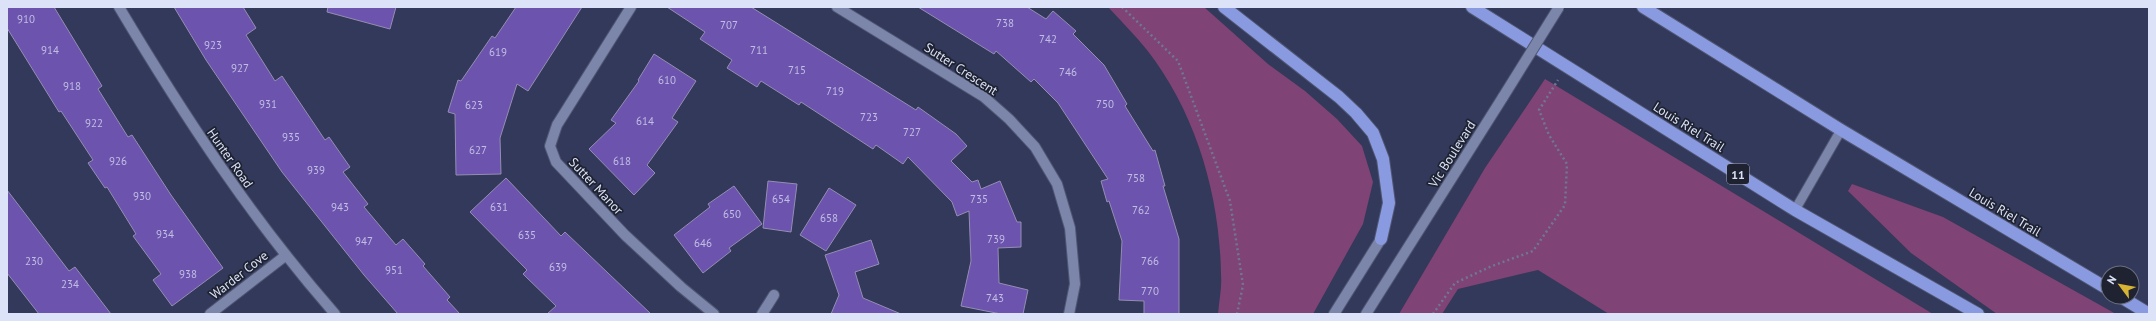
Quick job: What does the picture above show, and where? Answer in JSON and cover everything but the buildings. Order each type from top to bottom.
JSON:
[{"type":"highway","points":[[1224,7],[1339,98],[1356,113],[1373,133],[1383,159],[1389,203],[1381,239]]},
{"type":"highway","name":"Louis Riel Trail","points":[[1472,7],[1795,210],[1978,314]]},
{"type":"highway","name":"Louis Riel Trail","points":[[1643,7],[1841,130],[2100,284]]},
{"type":"highway","points":[[2134,305],[2149,314]]},
{"type":"street","name":"Hunter Road","points":[[119,7],[208,150],[285,256],[335,314]]},
{"type":"street","name":"Sutter Manor","points":[[631,7],[557,125],[550,146],[556,162],[625,235],[681,287],[714,314]]},
{"type":"street","name":"Sutter Crescent","points":[[837,7],[984,97],[1009,119],[1035,147],[1057,184],[1070,228],[1075,284],[1069,314]]},
{"type":"street","name":"Vic Boulevard","points":[[1366,314],[1559,7]]},
{"type":"street","points":[[1334,314],[1381,239]]},
{"type":"street","name":"Warder Cove","points":[[210,314],[285,256]]},
{"type":"street","points":[[762,314],[774,295]]},
{"type":"lane","points":[[1795,210],[1841,130]]},
{"type":"path","points":[[1122,7],[1178,61],[1230,201],[1243,285],[1237,314]]},
{"type":"path","points":[[1433,314],[1455,283],[1492,266],[1534,251],[1565,205],[1567,164],[1549,135],[1539,110],[1567,66]]},
{"type":"shaded area","points":[[1108,7],[1204,7],[1268,64],[1305,91],[1337,119],[1362,146],[1373,182],[1363,224],[1313,314],[1218,314],[1221,285],[1220,245],[1216,215],[1202,156],[1192,128],[1179,100],[1164,74],[1133,33]]},
{"type":"shaded area","points":[[1545,79],[1933,314],[1609,314],[1538,270],[1458,289],[1442,314],[1399,314],[1485,168]]},
{"type":"shaded area","points":[[1852,184],[1943,217],[2116,314],[1997,314],[1911,253],[1848,191]]}]
